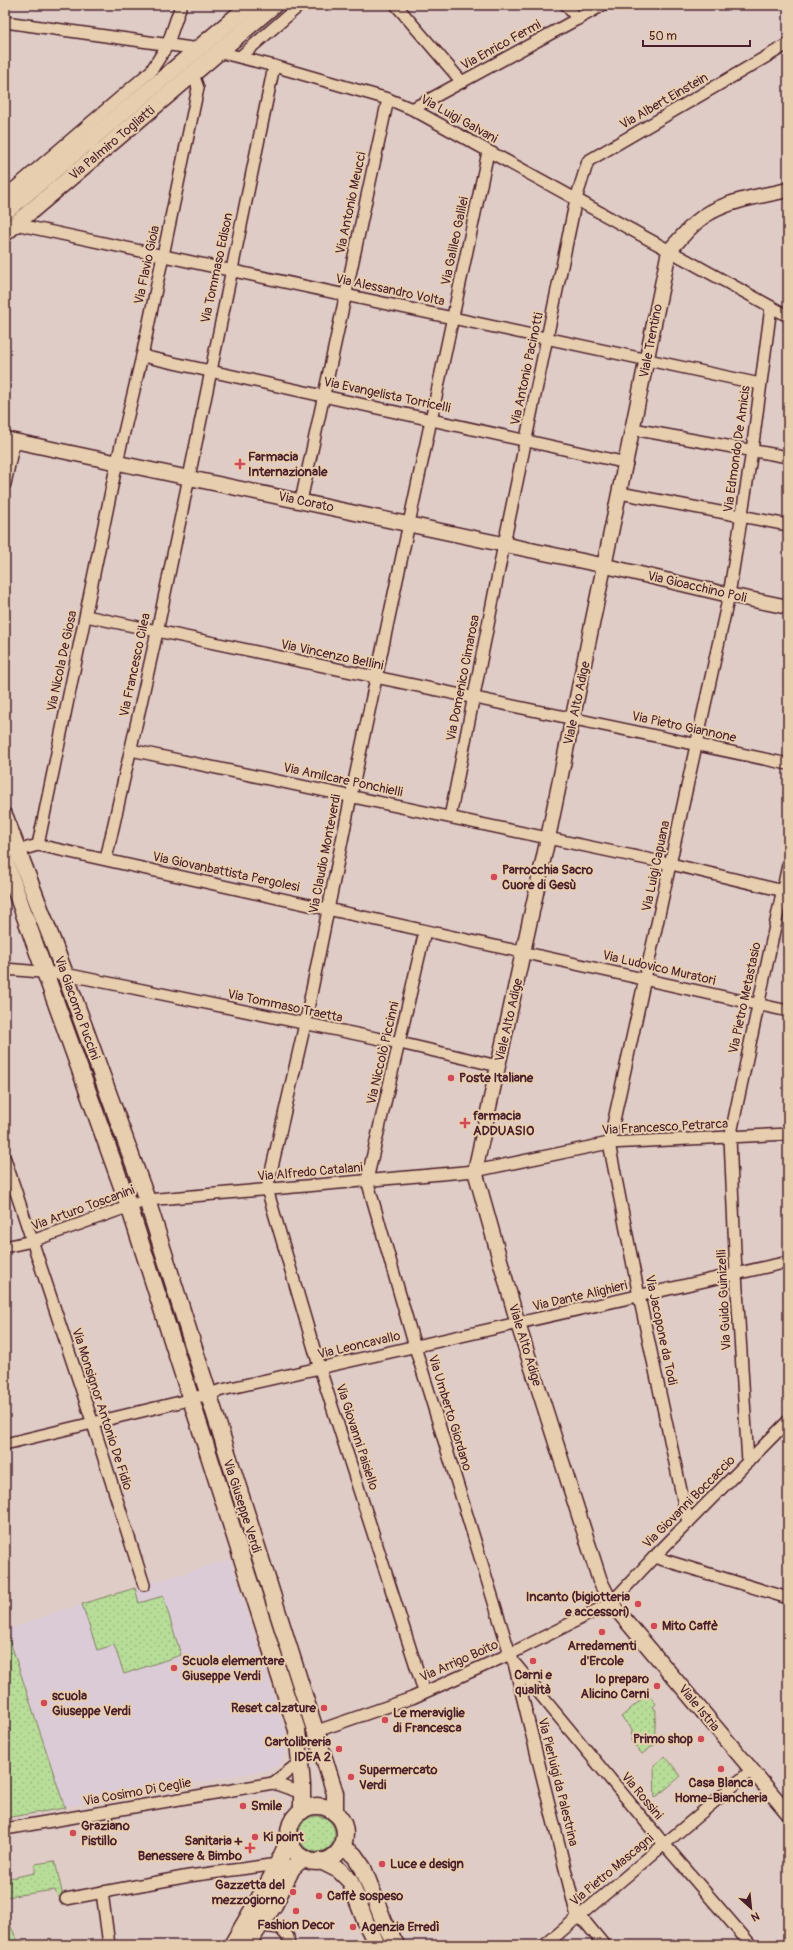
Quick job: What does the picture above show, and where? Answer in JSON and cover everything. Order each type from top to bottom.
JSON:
[{"type":"main road","name":"Via Palmiro Togliatti","points":[[8,223],[198,50],[250,5]]},
{"type":"main road","name":"Via Palmiro Togliatti","points":[[8,223],[193,74],[274,5]]},
{"type":"main road","points":[[198,50],[219,52]]},
{"type":"main road","name":"Via Giacomo Puccini","points":[[5,817],[65,974],[147,1200]]},
{"type":"main road","name":"Via Giacomo Puccini","points":[[5,861],[129,1206]]},
{"type":"main road","name":"Via Giuseppe Verdi","points":[[147,1200],[199,1397],[297,1730],[302,1811]]},
{"type":"main road","name":"Via Giuseppe Verdi","points":[[129,1206],[199,1397],[314,1732],[334,1793],[335,1813],[341,1820],[344,1829],[345,1838],[342,1847]]},
{"type":"main road","points":[[232,1945],[278,1864],[290,1838],[292,1822],[302,1811],[310,1807],[319,1806],[328,1808],[335,1813]]},
{"type":"main road","points":[[290,1838],[297,1853],[303,1858],[312,1861],[321,1861],[337,1854],[342,1847],[354,1855],[363,1868],[384,1922],[396,1945]]},
{"type":"main road","points":[[247,1945],[262,1926],[292,1868],[303,1858]]},
{"type":"main road","points":[[321,1861],[339,1870],[350,1881],[366,1923],[377,1945]]},
{"type":"street","points":[[5,196],[151,71],[167,46],[181,5]]},
{"type":"street","points":[[240,57],[300,5]]},
{"type":"street","points":[[396,5],[462,82]]},
{"type":"street","points":[[566,5],[578,19]]},
{"type":"street","name":"Via Enrico Fermi","points":[[412,109],[604,5]]},
{"type":"street","points":[[5,22],[198,50]]},
{"type":"street","name":"Via Albert Einstein","points":[[576,199],[588,161],[788,44]]},
{"type":"street","name":"Via Luigi Galvani","points":[[219,52],[274,66],[388,99],[412,109],[788,316]]},
{"type":"street","name":"Via Tommaso Edison","points":[[188,477],[274,66]]},
{"type":"street","name":"Via Flavio Gioia","points":[[118,462],[142,356],[198,88],[193,74]]},
{"type":"street","name":"Via Antonio Meucci","points":[[301,501],[388,99]]},
{"type":"street","name":"Via Galileo Galilei","points":[[409,524],[488,152]]},
{"type":"street","points":[[669,251],[695,224],[711,212],[736,202],[788,190]]},
{"type":"street","name":"Via Antonio Pacinotti","points":[[504,544],[576,199]]},
{"type":"street","name":"Via Alessandro Volta","points":[[8,223],[760,384]]},
{"type":"street","name":"Viale Trentino","points":[[606,566],[669,251]]},
{"type":"street","name":"Via Edmondo De Amicis","points":[[729,595],[752,451],[770,307]]},
{"type":"street","name":"Via Evangelista Torricelli","points":[[142,356],[324,397],[431,418],[626,463]]},
{"type":"street","points":[[633,429],[788,457]]},
{"type":"street","points":[[5,484],[10,440]]},
{"type":"street","name":"Via Corato","points":[[10,440],[606,566]]},
{"type":"street","name":"Via Nicola De Giosa","points":[[38,845],[118,462]]},
{"type":"street","name":"Via Francesco Cilea","points":[[106,860],[157,632],[188,477]]},
{"type":"street","points":[[620,493],[788,525]]},
{"type":"street","name":"Via Claudio Monteverdi","points":[[267,1189],[305,1024],[351,796],[409,524]]},
{"type":"street","name":"Via Domenico Cimarosa","points":[[450,817],[504,544]]},
{"type":"street","name":"Via Gioacchino Poli","points":[[606,566],[729,595],[788,607]]},
{"type":"street","name":"Viale Alto Adige","points":[[606,566],[524,952],[475,1171],[518,1324],[600,1581],[611,1603]]},
{"type":"street","name":"Via Luigi Capuana","points":[[609,1143],[729,595]]},
{"type":"street","name":"Via Vincenzo Bellini","points":[[86,616],[376,678],[574,718]]},
{"type":"street","name":"Via Pietro Giannone","points":[[574,718],[788,764]]},
{"type":"street","name":"Via Amilcare Ponchielli","points":[[131,750],[671,864],[785,892]]},
{"type":"street","points":[[17,851],[38,845]]},
{"type":"street","name":"Via Giovanbattista Pergolesi","points":[[38,845],[524,952]]},
{"type":"street","name":"Via Pietro Metastasio","points":[[730,1138],[758,1005],[785,892],[788,865]]},
{"type":"street","name":"Via Niccolò Piccinni","points":[[367,1180],[425,931]]},
{"type":"street","name":"Via Ludovico Muratori","points":[[524,952],[788,1011]]},
{"type":"street","name":"Via Tommaso Traetta","points":[[5,969],[65,974],[400,1043],[498,1066]]},
{"type":"street","name":"Via Francesco Petrarca","points":[[475,1171],[609,1143],[788,1134]]},
{"type":"street","name":"Via Guido Guinizelli","points":[[730,1138],[736,1274],[748,1462]]},
{"type":"street","name":"Via Jacopone da Todi","points":[[609,1143],[639,1296],[688,1523]]},
{"type":"street","name":"Via Monsignor Antonio De Fidio","points":[[5,1159],[93,1424],[144,1585]]},
{"type":"street","name":"Via Alfredo Catalani","points":[[147,1200],[475,1171]]},
{"type":"street","name":"Via Umberto Giordano","points":[[367,1180],[415,1347],[512,1658]]},
{"type":"street","name":"Via Giovanni Paisiello","points":[[267,1189],[320,1368],[424,1691]]},
{"type":"street","name":"Via Arturo Toscanini","points":[[5,1247],[32,1241],[147,1200]]},
{"type":"street","name":"Via Dante Alighieri","points":[[518,1324],[788,1262]]},
{"type":"street","name":"Via Leoncavallo","points":[[5,1444],[320,1368],[518,1324]]},
{"type":"street","name":"Via Giovanni Boccaccio","points":[[611,1603],[654,1557],[788,1421]]},
{"type":"street","points":[[654,1557],[788,1598]]},
{"type":"street","name":"Via Arrigo Boito","points":[[314,1732],[412,1698],[424,1691],[512,1658],[611,1603]]},
{"type":"street","name":"Viale Istria","points":[[611,1603],[788,1813]]},
{"type":"street","name":"Via Rossini","points":[[512,1658],[664,1844],[751,1945]]},
{"type":"street","name":"Via Pierluigi da Palestrina","points":[[512,1658],[577,1918]]},
{"type":"street","points":[[273,1783],[300,1762]]},
{"type":"street","name":"Via Pietro Mascagni","points":[[544,1945],[752,1770]]},
{"type":"street","points":[[273,1783],[302,1794]]},
{"type":"street","name":"Via Cosimo Di Ceglie","points":[[5,1829],[273,1783]]},
{"type":"street","points":[[66,1899],[189,1876],[278,1864]]},
{"type":"street","points":[[102,1892],[109,1945]]},
{"type":"street","points":[[577,1918],[586,1923],[604,1945]]},
{"type":"street","points":[[262,1926],[280,1928],[288,1937],[289,1945]]},
{"type":"shaded area","points":[[230,1559],[288,1740],[286,1752],[280,1765],[269,1770],[5,1818],[5,1630],[62,1610]]},
{"type":"green space","points":[[135,1588],[139,1603],[163,1596],[181,1655],[124,1674],[114,1645],[97,1650],[82,1604]]},
{"type":"green space","points":[[6,1629],[65,1808],[5,1818],[5,1630]]},
{"type":"green space","points":[[648,1694],[656,1704],[653,1707],[656,1710],[654,1745],[642,1754],[631,1741],[632,1729],[621,1717]]},
{"type":"green space","points":[[665,1756],[681,1776],[655,1798],[654,1765]]},
{"type":"green space","points":[[321,1816],[330,1821],[334,1827],[334,1841],[330,1847],[321,1852],[313,1852],[304,1847],[300,1841],[299,1830],[304,1821],[310,1817]]},
{"type":"green space","points":[[55,1861],[62,1892],[62,1906],[55,1890],[5,1897],[5,1879],[35,1873],[35,1864]]},
{"type":"green space","points":[[5,1913],[19,1945],[5,1945]]},
{"type":"place","name":"Farmacia Internazionale","points":[[240,464]]},
{"type":"place","name":"Parrocchia Sacro Cuore di Gesù","points":[[494,877]]},
{"type":"place","name":"Poste Italiane","points":[[451,1078]]},
{"type":"place","name":"farmacia ADDUASIO","points":[[465,1123]]},
{"type":"place","name":"Incanto (bigiotteria e accessori)","points":[[638,1604]]},
{"type":"place","name":"Mito Caffè","points":[[654,1626]]},
{"type":"place","name":"Arredamenti d'Ercole","points":[[602,1632]]},
{"type":"place","name":"Carni e qualità","points":[[533,1661]]},
{"type":"place","name":"Scuola elementare Giuseppe Verdi","points":[[174,1668]]},
{"type":"place","name":"Io preparo Alicino Carni","points":[[657,1686]]},
{"type":"place","name":"scuola Giuseppe Verdi","points":[[44,1703]]},
{"type":"place","name":"Reset calzature","points":[[324,1708]]},
{"type":"place","name":"Le meraviglie di Francesca","points":[[385,1720]]},
{"type":"place","name":"Primo shop","points":[[701,1739]]},
{"type":"place","name":"Cartolibreria IDEA 2","points":[[339,1749]]},
{"type":"place","name":"Casa Blanca Home-Biancheria","points":[[721,1769]]},
{"type":"place","name":"Supermercato Verdi","points":[[351,1777]]},
{"type":"place","name":"Smile","points":[[243,1806]]},
{"type":"place","name":"Graziano Pistillo","points":[[73,1833]]},
{"type":"place","name":"Ki point","points":[[255,1837]]},
{"type":"place","name":"Sanitaria + Benessere & Bimbo","points":[[250,1848]]},
{"type":"place","name":"Luce e design","points":[[382,1864]]},
{"type":"place","name":"Gazzetta del mezzogiorno","points":[[293,1892]]},
{"type":"place","name":"Caffè sospeso","points":[[319,1896]]},
{"type":"place","name":"Fashion Decor","points":[[296,1911]]},
{"type":"place","name":"Agenzia Erredì","points":[[353,1927]]}]
